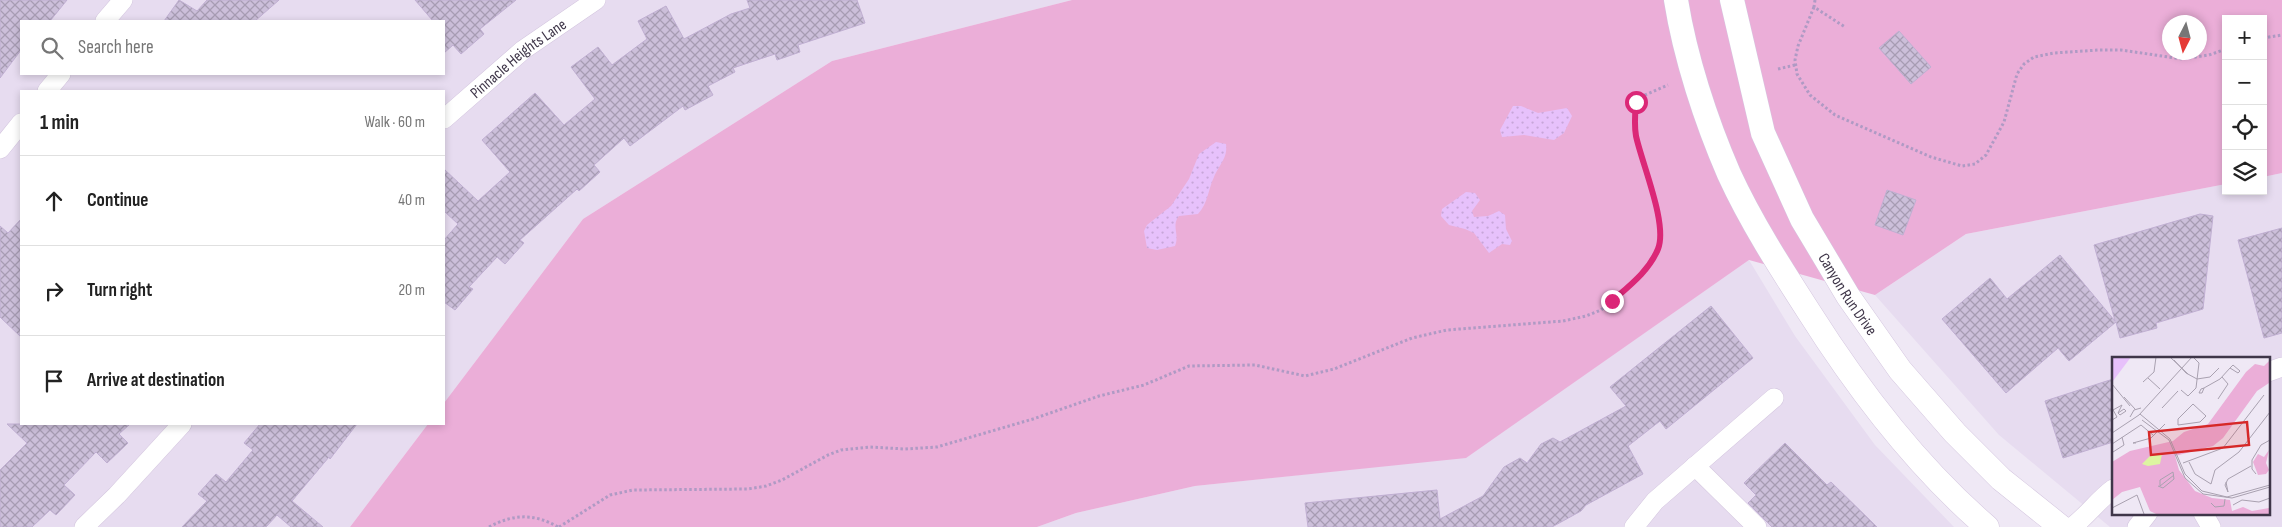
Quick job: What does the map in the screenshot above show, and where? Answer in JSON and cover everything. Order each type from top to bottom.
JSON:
[{"type":"street","points":[[106,20],[123,0]]},
{"type":"street","name":"Pinnacle Heights Lane","points":[[445,118],[523,50],[596,0]]},
{"type":"street","points":[[1676,0],[1693,72],[1710,123],[1729,174],[1754,223],[1815,322],[1858,386],[1928,470],[1957,501],[1987,527]]},
{"type":"street","name":"Canyon Run Drive","points":[[1732,0],[1763,133],[1802,219],[1848,296],[1900,370],[1955,433],[2001,479],[2061,527]]},
{"type":"street","points":[[0,149],[20,123]]},
{"type":"street","points":[[2270,371],[2282,367]]},
{"type":"street","points":[[1634,527],[1655,501],[1774,398]]},
{"type":"street","points":[[84,527],[181,425]]},
{"type":"street","points":[[1695,466],[1757,527]]},
{"type":"street","points":[[2072,527],[2112,491]]},
{"type":"street","points":[[2137,527],[2147,514]]},
{"type":"street","points":[[2204,514],[2211,527]]},
{"type":"path","points":[[1815,0],[1814,8],[1798,46],[1795,65],[1797,74],[1810,95],[1835,115],[1931,157],[1962,166],[1975,164],[1986,155],[2004,122],[2017,74],[2024,64],[2034,58],[2054,53],[2121,50],[2182,59],[2209,55],[2222,50]]},
{"type":"path","points":[[1814,8],[1845,27]]},
{"type":"path","points":[[2267,37],[2282,35]]},
{"type":"path","points":[[1778,69],[1795,65]]},
{"type":"path","points":[[489,527],[504,518],[522,516],[537,517],[559,527],[578,513],[610,495],[634,490],[748,489],[766,486],[841,450],[870,447],[905,449],[937,447],[1023,422],[1099,396],[1144,385],[1189,366],[1255,365],[1305,376],[1334,368],[1412,338],[1447,330],[1563,321],[1586,316],[1601,310],[1628,288],[1642,274],[1658,248],[1660,237],[1658,216],[1636,135],[1635,116],[1636,102],[1645,95],[1668,85]]},
{"type":"shaded area","points":[[0,0],[1072,0],[832,61],[583,219],[445,402],[445,90],[20,90],[20,425],[427,425],[350,527],[0,527]]},
{"type":"shaded area","points":[[1072,0],[2282,0],[2282,173],[2267,176],[2267,15],[2222,15],[2222,185],[1966,234],[1875,295],[1749,260],[1466,458],[1195,486],[1076,513],[1037,527],[350,527],[427,425],[445,425],[445,402],[583,219],[832,61]]},
{"type":"shaded area","points":[[2282,173],[2282,527],[2110,527],[1999,435],[1875,295],[1966,234],[2222,185],[2222,195],[2267,195],[2267,176]]},
{"type":"shaded area","points":[[1749,260],[1795,336],[1875,445],[1954,527],[1037,527],[1076,513],[1195,486],[1466,457]]},
{"type":"sand","points":[[1513,106],[1521,106],[1538,113],[1567,108],[1572,116],[1564,133],[1554,140],[1524,135],[1502,137],[1500,130]]},
{"type":"sand","points":[[1216,142],[1226,144],[1226,153],[1201,210],[1198,214],[1179,216],[1176,223],[1177,238],[1175,246],[1157,250],[1147,248],[1144,231],[1147,225],[1171,206],[1189,179],[1199,154]]},
{"type":"sand","points":[[1466,192],[1475,193],[1480,200],[1472,211],[1474,217],[1488,216],[1499,211],[1505,215],[1506,229],[1512,241],[1510,245],[1502,244],[1489,253],[1474,233],[1449,225],[1441,216],[1442,209]]},
{"type":"building","points":[[0,0],[67,0],[51,20],[20,20],[20,51],[0,78]]},
{"type":"building","points":[[179,0],[197,11],[207,0],[279,0],[256,20],[165,20]]},
{"type":"building","points":[[415,0],[516,0],[480,29],[484,34],[461,54],[453,45],[445,52],[445,20],[432,20]]},
{"type":"building","points":[[747,0],[857,0],[865,23],[798,45],[800,52],[777,60],[775,54],[733,68],[735,72],[708,86],[713,95],[685,110],[683,106],[630,146],[624,138],[594,165],[600,172],[579,191],[577,189],[520,240],[524,243],[505,264],[497,257],[469,287],[473,289],[455,310],[445,303],[445,239],[458,224],[445,212],[445,170],[478,201],[510,172],[482,140],[535,93],[564,125],[595,99],[571,67],[598,47],[612,65],[647,39],[638,21],[666,6],[684,39],[731,14],[750,8]]},
{"type":"building","points":[[1899,31],[1931,67],[1911,84],[1879,48]]},
{"type":"building","points":[[1887,190],[1916,200],[1903,235],[1875,225]]},
{"type":"building","points":[[2200,214],[2213,216],[2203,309],[2156,323],[2157,328],[2120,338],[2116,322],[2069,361],[2058,348],[2006,393],[1942,319],[1990,278],[2007,299],[2060,255],[2115,321],[2094,245]]},
{"type":"building","points":[[20,220],[20,336],[0,317],[0,226],[8,233]]},
{"type":"building","points":[[2282,228],[2282,333],[2264,338],[2238,240]]},
{"type":"building","points":[[1711,306],[1753,358],[1666,429],[1660,421],[1628,446],[1643,474],[1586,505],[1581,511],[1552,527],[1308,527],[1305,503],[1437,490],[1440,519],[1483,496],[1504,467],[1520,458],[1527,463],[1541,444],[1553,438],[1560,442],[1626,406],[1610,387]]},
{"type":"building","points":[[2112,379],[2112,442],[2063,458],[2045,401]]},
{"type":"building","points":[[7,424],[129,425],[119,434],[128,443],[107,463],[96,452],[64,485],[75,495],[56,515],[50,510],[32,527],[0,527],[0,470],[27,443]]},
{"type":"building","points":[[259,425],[356,425],[330,459],[329,457],[292,501],[323,527],[291,527],[277,515],[266,527],[182,527],[207,501],[198,494],[216,474],[226,482],[253,450],[244,443]]},
{"type":"building","points":[[1785,443],[1827,485],[1831,482],[1877,527],[1772,527],[1748,503],[1756,495],[1744,483]]},
{"type":"route","points":[[1612,301],[1642,274],[1658,248],[1660,237],[1658,216],[1636,135],[1636,102]]}]
